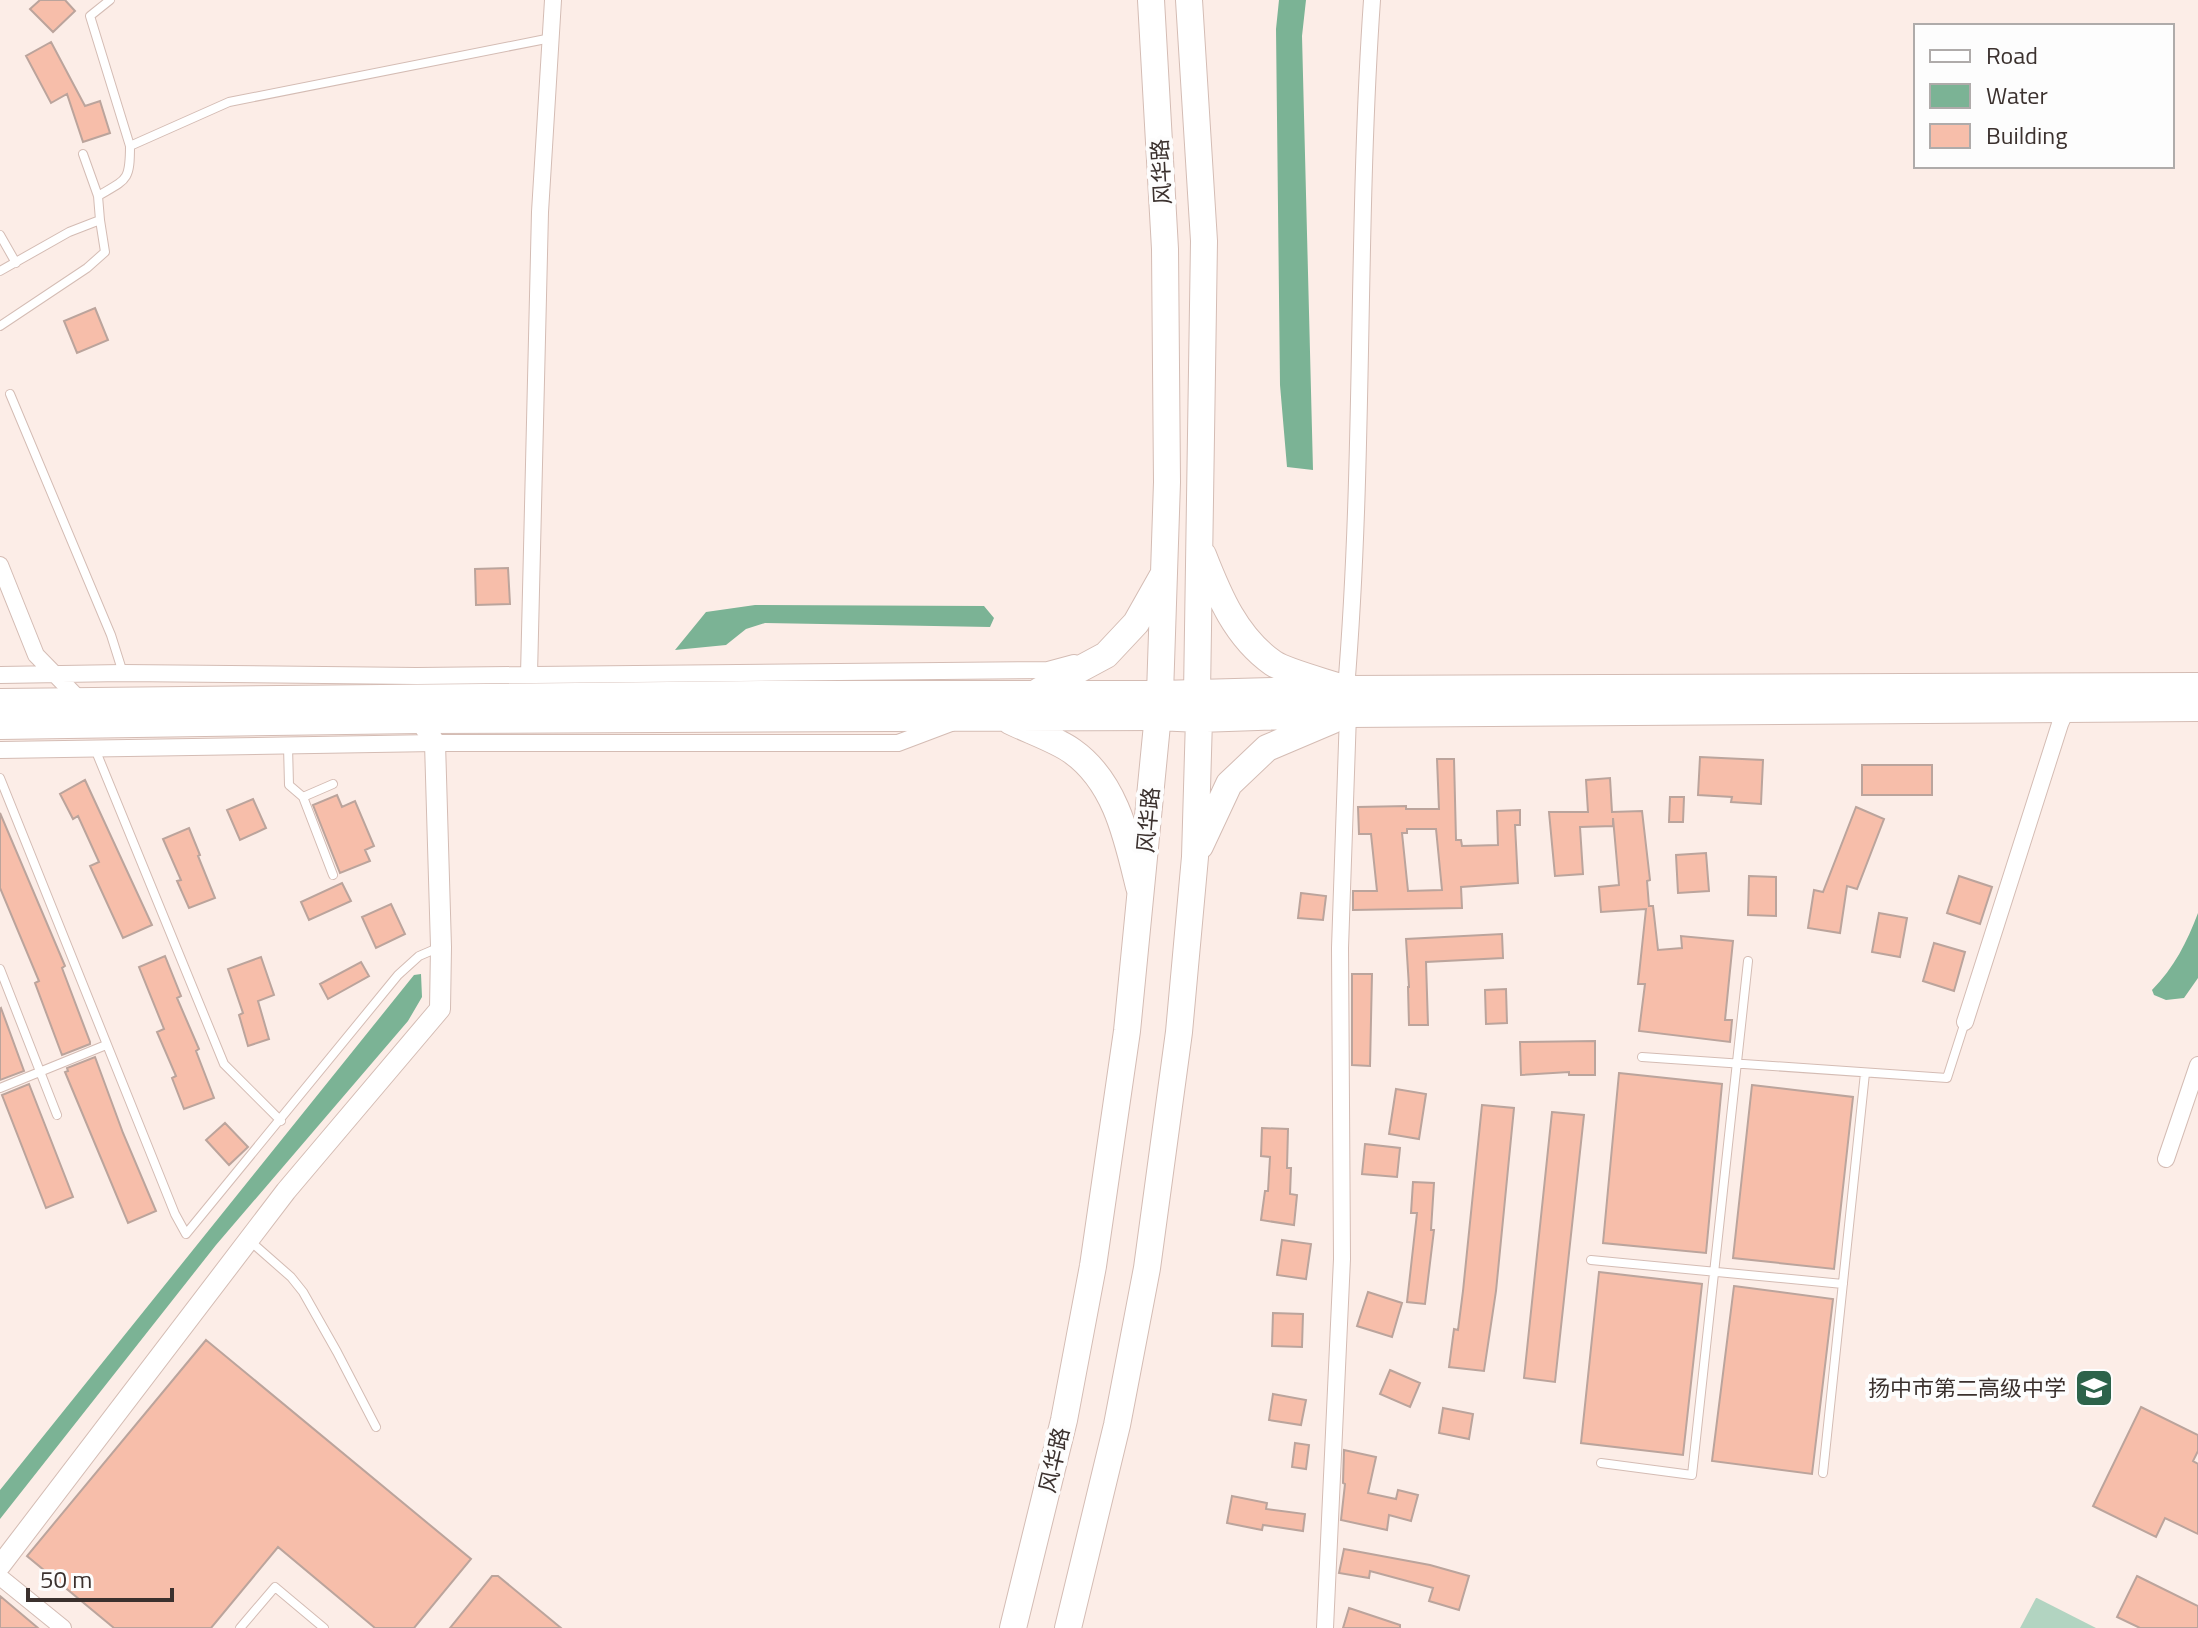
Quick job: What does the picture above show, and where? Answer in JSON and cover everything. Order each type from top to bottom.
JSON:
[{"type":"main road","name":"风华路","points":[[1013,1628],[1064,1420],[1093,1266],[1127,1031],[1159,706],[1167,482],[1165,249],[1151,0]]},
{"type":"main road","name":"风华路","points":[[1068,1628],[1117,1425],[1147,1268],[1179,1032],[1195,857],[1204,241],[1189,0]]},
{"type":"main road","points":[[1199,544],[1220,597],[1241,634],[1274,664],[1347,701],[2198,708]]},
{"type":"main road","points":[[1034,694],[1106,655],[1136,623],[1164,574]]},
{"type":"main road","points":[[0,726],[419,698],[1003,718],[1159,706],[2198,686]]},
{"type":"main road","points":[[0,702],[1034,694],[1159,706]]},
{"type":"main road","points":[[1195,857],[1229,784],[1267,748],[1347,701]]},
{"type":"main road","points":[[1003,718],[1072,750],[1105,784],[1127,839],[1141,896]]},
{"type":"street","points":[[529,675],[540,212],[553,0]]},
{"type":"street","points":[[1325,1628],[1342,1259],[1340,948],[1347,701],[1360,444],[1365,98],[1372,0]]},
{"type":"street","points":[[0,565],[36,655],[82,702]]},
{"type":"street","points":[[0,675],[123,673],[419,698],[529,675],[1048,670],[1106,655]]},
{"type":"street","points":[[0,1566],[286,1191],[440,1009],[435,743],[419,698]]},
{"type":"street","points":[[1965,1022],[2067,708]]},
{"type":"street","points":[[0,750],[435,743],[898,743],[964,718]]},
{"type":"street","points":[[2166,1159],[2198,1065]]},
{"type":"street","points":[[0,1577],[63,1628]]},
{"type":"lane","points":[[98,196],[124,181],[130,169],[130,146],[90,16],[110,0]]},
{"type":"lane","points":[[130,146],[229,102],[551,38]]},
{"type":"lane","points":[[0,326],[87,268],[105,252],[98,196],[83,154]]},
{"type":"lane","points":[[0,271],[69,232],[100,220]]},
{"type":"lane","points":[[0,235],[16,263]]},
{"type":"lane","points":[[10,394],[111,635],[123,673]]},
{"type":"lane","points":[[288,746],[289,785],[303,797],[333,875]]},
{"type":"lane","points":[[95,748],[224,1064],[281,1121]]},
{"type":"lane","points":[[1,784],[175,1214],[186,1234],[398,975],[419,956],[441,947]]},
{"type":"lane","points":[[303,797],[333,784]]},
{"type":"lane","points":[[1601,1463],[1692,1475],[1748,961]]},
{"type":"lane","points":[[0,969],[57,1115]]},
{"type":"lane","points":[[1642,1057],[1947,1078],[1965,1022]]},
{"type":"lane","points":[[0,1088],[106,1045]]},
{"type":"lane","points":[[1823,1473],[1865,1073]]},
{"type":"lane","points":[[249,1240],[291,1277],[303,1292],[376,1427]]},
{"type":"lane","points":[[1591,1260],[1843,1284]]},
{"type":"lane","points":[[240,1628],[275,1587],[324,1628]]},
{"type":"shaded area","points":[[2037,1598],[2096,1628],[2020,1628]]},
{"type":"water","points":[[1279,0],[1306,0],[1302,36],[1313,470],[1287,467],[1280,385],[1276,29]]},
{"type":"water","points":[[755,605],[984,606],[994,618],[990,627],[765,623],[746,629],[726,645],[675,650],[706,612]]},
{"type":"water","points":[[2198,913],[2198,978],[2184,998],[2166,1000],[2154,995],[2152,990],[2179,954]]},
{"type":"water","points":[[421,974],[422,997],[408,1021],[216,1245],[0,1519],[0,1490],[414,975]]},
{"type":"building","points":[[40,0],[65,0],[75,11],[53,32],[30,9]]},
{"type":"building","points":[[51,42],[85,106],[100,101],[110,133],[83,142],[67,94],[51,103],[26,56]]},
{"type":"building","points":[[95,308],[108,340],[77,353],[64,321]]},
{"type":"building","points":[[508,568],[510,604],[476,605],[475,569]]},
{"type":"building","points":[[1700,757],[1763,760],[1761,804],[1731,802],[1732,797],[1698,795]]},
{"type":"building","points":[[1437,759],[1454,759],[1456,840],[1461,840],[1462,846],[1498,845],[1497,811],[1520,810],[1520,825],[1515,825],[1518,883],[1461,887],[1462,908],[1353,910],[1353,891],[1377,891],[1371,834],[1359,834],[1358,807],[1439,809]],"holes":[[[1407,829],[1436,829],[1442,890],[1408,891],[1402,833],[1407,833]]]},
{"type":"building","points":[[1862,765],[1932,765],[1932,795],[1862,795]]},
{"type":"building","points":[[1610,778],[1612,812],[1642,811],[1650,880],[1647,881],[1649,906],[1653,906],[1658,950],[1682,948],[1681,936],[1733,941],[1725,1020],[1732,1020],[1730,1042],[1639,1031],[1645,984],[1638,984],[1646,909],[1601,912],[1599,887],[1619,885],[1613,818],[1613,826],[1580,827],[1583,874],[1555,876],[1549,812],[1588,812],[1586,780]]},
{"type":"building","points":[[85,780],[152,925],[123,938],[90,866],[99,862],[78,816],[73,819],[60,794]]},
{"type":"building","points":[[337,795],[342,807],[355,801],[374,846],[365,850],[370,861],[340,873],[313,805]]},
{"type":"building","points":[[1670,797],[1684,797],[1683,822],[1669,822]]},
{"type":"building","points":[[253,799],[266,828],[240,840],[227,810]]},
{"type":"building","points":[[1856,807],[1884,819],[1857,889],[1847,886],[1840,933],[1808,928],[1814,890],[1823,892]]},
{"type":"building","points":[[0,813],[65,966],[62,968],[90,1042],[62,1055],[35,983],[39,981],[0,888]]},
{"type":"building","points":[[189,828],[215,898],[189,908],[163,839]]},
{"type":"building","points":[[1706,853],[1709,891],[1678,893],[1676,855]]},
{"type":"building","points":[[1749,876],[1776,877],[1776,916],[1748,915]]},
{"type":"building","points":[[1959,876],[1992,887],[1980,924],[1947,913]]},
{"type":"building","points":[[342,883],[351,901],[309,920],[301,902]]},
{"type":"building","points":[[1301,893],[1326,896],[1323,920],[1298,918]]},
{"type":"building","points":[[391,904],[405,934],[376,948],[362,917]]},
{"type":"building","points":[[1879,913],[1907,918],[1900,957],[1872,952]]},
{"type":"building","points":[[1502,934],[1503,958],[1426,962],[1428,1025],[1409,1025],[1406,939]]},
{"type":"building","points":[[1934,943],[1965,952],[1954,991],[1923,981]]},
{"type":"building","points":[[165,956],[214,1098],[184,1109],[172,1078],[176,1076],[157,1032],[164,1029],[139,967]]},
{"type":"building","points":[[261,957],[274,995],[258,1001],[269,1039],[248,1046],[239,1015],[243,1013],[228,969]]},
{"type":"building","points":[[361,962],[369,976],[328,999],[320,984]]},
{"type":"building","points":[[1352,974],[1372,974],[1370,1066],[1352,1065]]},
{"type":"building","points":[[1506,989],[1507,1023],[1486,1024],[1485,990]]},
{"type":"building","points":[[0,1009],[24,1071],[0,1080]]},
{"type":"building","points":[[1595,1041],[1595,1075],[1569,1075],[1569,1072],[1521,1075],[1520,1042]]},
{"type":"building","points":[[95,1057],[156,1211],[128,1223],[65,1072],[67,1068]]},
{"type":"building","points":[[1619,1073],[1722,1084],[1706,1253],[1603,1243]]},
{"type":"building","points":[[29,1084],[73,1197],[46,1208],[2,1095]]},
{"type":"building","points":[[1752,1085],[1853,1097],[1834,1269],[1733,1258]]},
{"type":"building","points":[[1396,1089],[1426,1094],[1419,1139],[1389,1134]]},
{"type":"building","points":[[1482,1105],[1514,1108],[1496,1291],[1484,1371],[1449,1367],[1463,1291]]},
{"type":"building","points":[[1552,1112],[1584,1115],[1555,1382],[1524,1378]]},
{"type":"building","points":[[225,1123],[248,1147],[229,1165],[206,1140]]},
{"type":"building","points":[[1262,1128],[1288,1129],[1290,1194],[1297,1195],[1294,1225],[1261,1220],[1265,1191],[1268,1191],[1270,1157],[1261,1156]]},
{"type":"building","points":[[1365,1144],[1400,1148],[1397,1177],[1362,1174]]},
{"type":"building","points":[[1413,1182],[1434,1183],[1431,1230],[1434,1230],[1425,1304],[1407,1302],[1417,1213],[1411,1213]]},
{"type":"building","points":[[1282,1240],[1311,1244],[1306,1279],[1277,1275]]},
{"type":"building","points":[[1599,1272],[1702,1284],[1683,1455],[1581,1443]]},
{"type":"building","points":[[1734,1286],[1833,1299],[1812,1474],[1712,1461]]},
{"type":"building","points":[[1368,1292],[1402,1303],[1392,1337],[1357,1326]]},
{"type":"building","points":[[1273,1313],[1303,1314],[1302,1347],[1272,1346]]},
{"type":"building","points":[[206,1340],[471,1559],[414,1628],[375,1628],[278,1547],[211,1628],[114,1628],[27,1556]]},
{"type":"building","points":[[1390,1370],[1420,1383],[1410,1407],[1380,1394]]},
{"type":"building","points":[[1273,1394],[1306,1400],[1301,1425],[1269,1420]]},
{"type":"building","points":[[2141,1407],[2198,1435],[2198,1451],[2193,1461],[2198,1464],[2198,1534],[2165,1518],[2156,1537],[2093,1506]]},
{"type":"building","points":[[1443,1408],[1473,1414],[1469,1439],[1439,1433]]},
{"type":"building","points":[[1295,1443],[1309,1445],[1306,1469],[1292,1467]]},
{"type":"building","points":[[1344,1450],[1376,1457],[1368,1493],[1396,1499],[1398,1490],[1418,1495],[1411,1521],[1389,1515],[1387,1530],[1341,1520],[1345,1484]]},
{"type":"building","points":[[1232,1496],[1267,1503],[1266,1509],[1305,1514],[1303,1531],[1263,1525],[1262,1530],[1227,1523]]},
{"type":"building","points":[[1344,1549],[1430,1565],[1469,1576],[1459,1610],[1429,1601],[1433,1588],[1370,1571],[1369,1578],[1339,1573]]},
{"type":"building","points":[[492,1576],[498,1576],[561,1628],[450,1628]]},
{"type":"building","points":[[2137,1576],[2198,1606],[2198,1628],[2140,1628],[2117,1617]]},
{"type":"building","points":[[0,1596],[38,1628],[0,1628]]},
{"type":"building","points":[[1349,1608],[1400,1625],[1400,1628],[1343,1628]]},
{"type":"place","name":"扬中市第二高级中学","points":[[2094,1388]]}]
